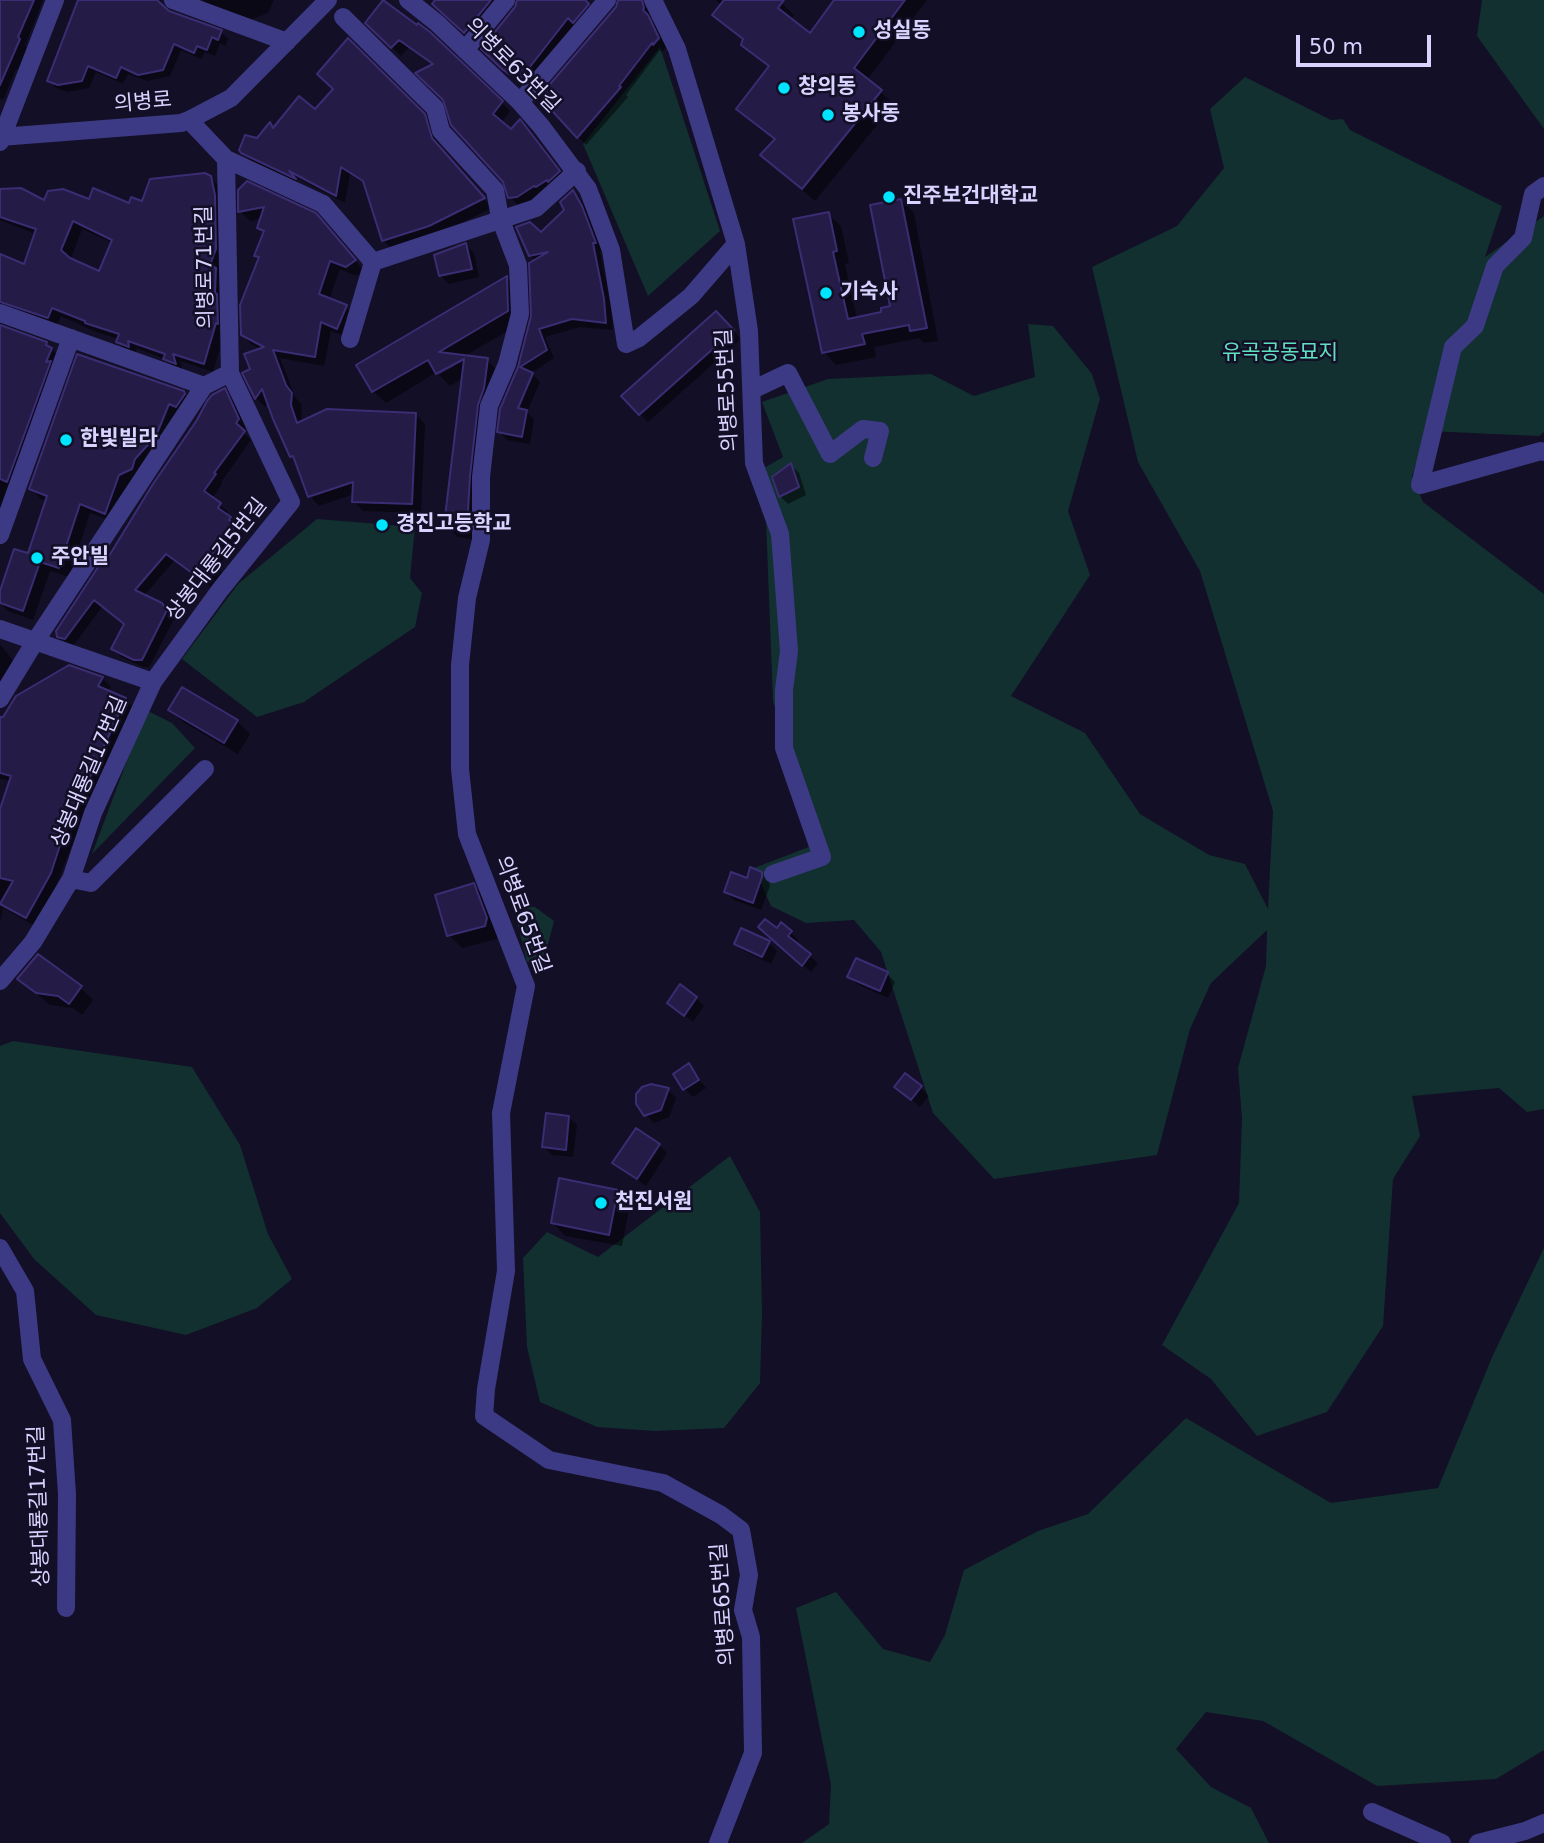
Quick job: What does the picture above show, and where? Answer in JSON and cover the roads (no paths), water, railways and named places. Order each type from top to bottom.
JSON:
[{"type":"street","points":[[1,139],[55,0]]},
{"type":"street","points":[[173,0],[287,42]]},
{"type":"street","name":"의병로","points":[[1,139],[181,123],[189,120],[231,97],[328,0]]},
{"type":"street","name":"의병로63번길","points":[[408,0],[520,102],[588,188],[611,250],[626,344],[639,338],[691,296],[736,244]]},
{"type":"street","points":[[465,50],[506,0]]},
{"type":"street","points":[[520,102],[607,0]]},
{"type":"street","name":"의병로55번길","points":[[653,0],[677,49],[736,244],[749,331],[754,463],[780,534],[789,651],[784,690],[784,748],[822,857],[773,874]]},
{"type":"street","name":"의병로65번길","points":[[343,17],[435,108],[442,131],[495,190],[500,218],[518,265],[520,314],[507,364],[489,406],[481,477],[481,540],[467,598],[460,665],[460,769],[467,834],[526,985],[501,1112],[506,1271],[484,1416],[549,1460],[663,1483],[721,1515],[741,1531],[749,1575],[743,1610],[751,1637],[754,1754],[718,1843]]},
{"type":"street","points":[[189,120],[226,159],[323,204],[373,262]]},
{"type":"street","name":"의병로71번길","points":[[226,159],[230,373]]},
{"type":"street","points":[[373,262],[536,208],[576,171]]},
{"type":"street","points":[[1544,186],[1533,194],[1523,238],[1495,266],[1475,326],[1453,347],[1420,485],[1544,452]]},
{"type":"street","points":[[350,339],[373,262]]},
{"type":"street","points":[[0,313],[204,386]]},
{"type":"street","points":[[0,535],[71,338]]},
{"type":"street","points":[[0,699],[204,386],[230,373]]},
{"type":"street","name":"상봉대룡길5번길","points":[[153,682],[220,590],[291,502],[230,373]]},
{"type":"street","points":[[752,390],[788,373],[830,454],[863,429],[880,431],[873,458]]},
{"type":"street","name":"상봉대룡길17번길","points":[[0,629],[153,682],[93,813],[71,879],[33,942],[0,981]]},
{"type":"street","points":[[71,879],[91,883],[205,769]]},
{"type":"street","name":"상봉대룡길17번길","points":[[0,1248],[25,1291],[32,1359],[62,1420],[66,1494],[66,1608]]},
{"type":"street","points":[[1372,1812],[1442,1843]]},
{"type":"street","points":[[1478,1843],[1525,1831],[1544,1823]]},
{"type":"place","name":"성실동","points":[[859,32]]},
{"type":"place","name":"창의동","points":[[784,88]]},
{"type":"place","name":"봉사동","points":[[828,115]]},
{"type":"place","name":"진주보건대학교","points":[[889,197]]},
{"type":"place","name":"기숙사","points":[[826,293]]},
{"type":"place","name":"한빛빌라","points":[[66,440]]},
{"type":"place","name":"경진고등학교","points":[[382,525]]},
{"type":"place","name":"주안빌","points":[[37,558]]},
{"type":"place","name":"천진서원","points":[[601,1203]]},
{"type":"park label","name":"유곡공동묘지","points":[[1280,354]]}]
